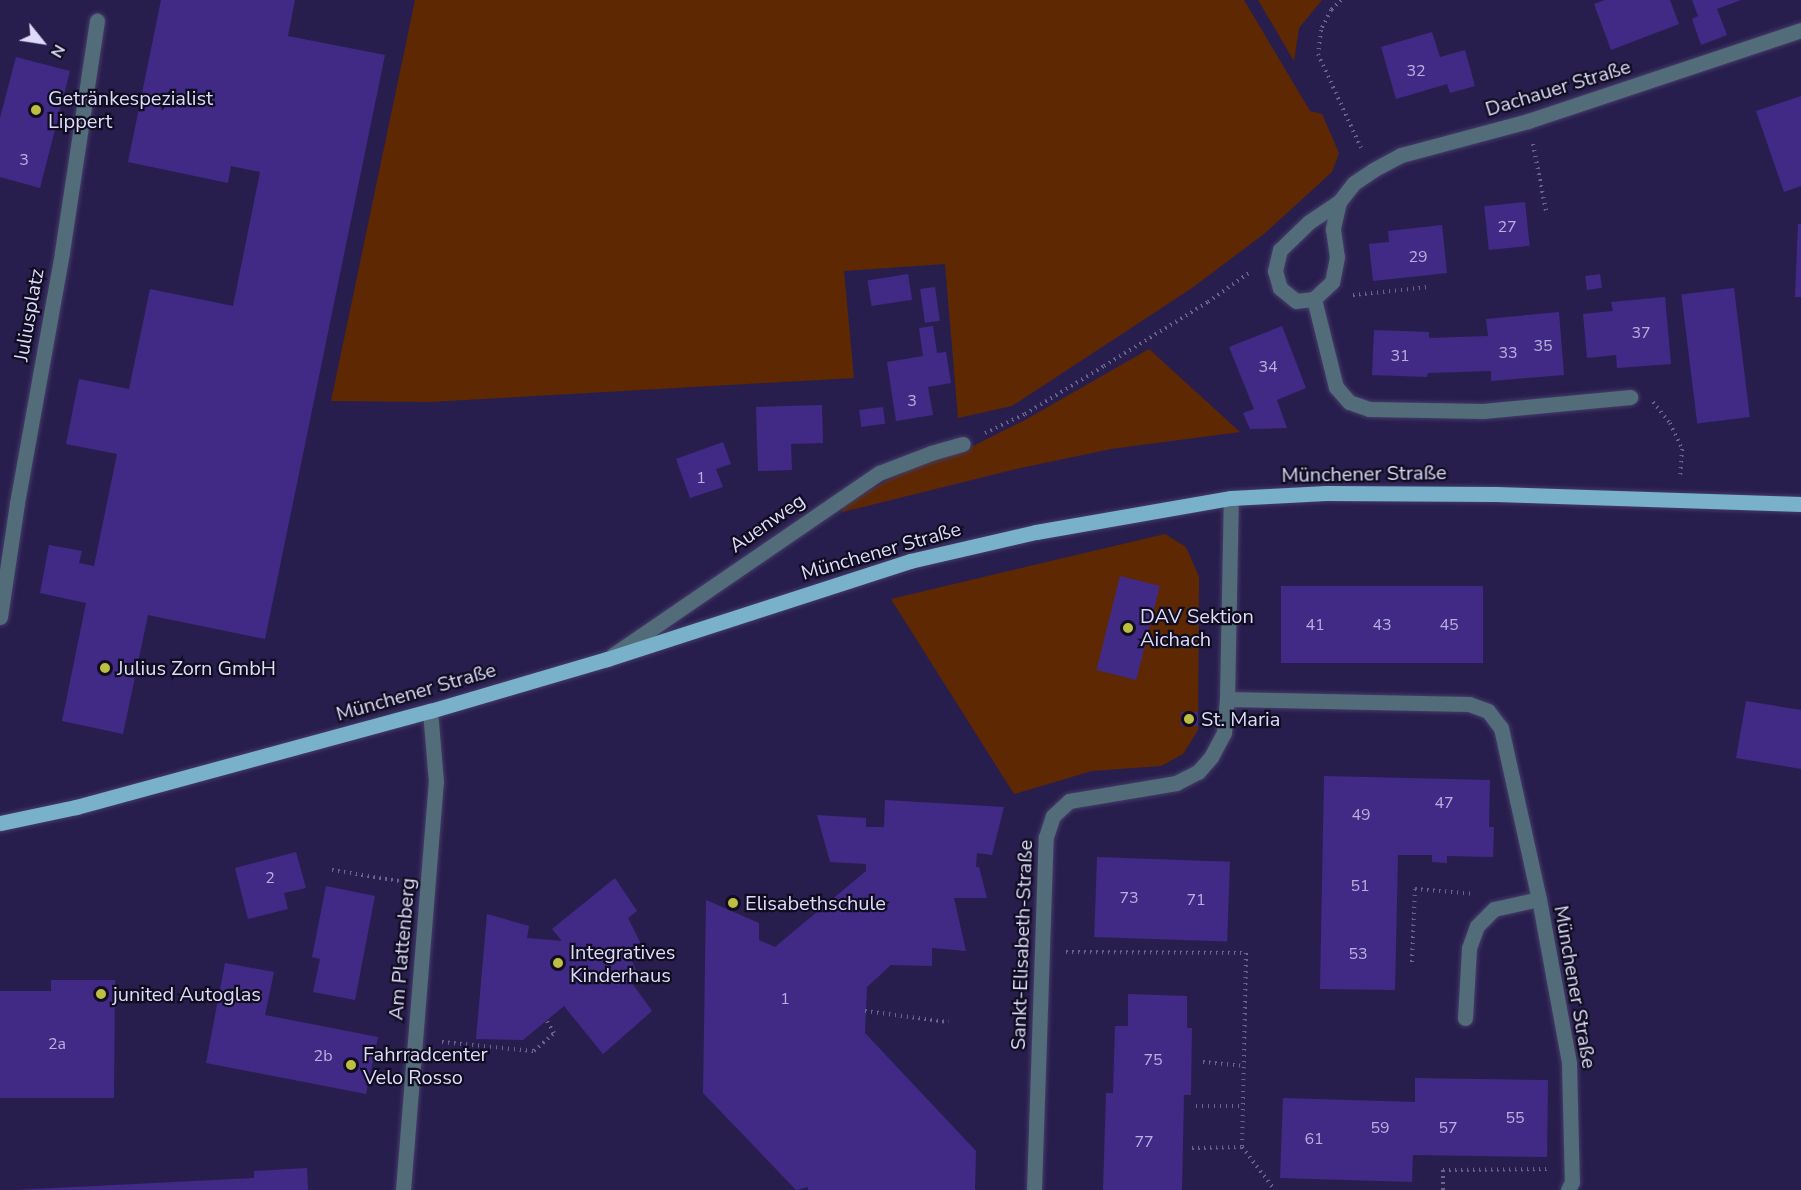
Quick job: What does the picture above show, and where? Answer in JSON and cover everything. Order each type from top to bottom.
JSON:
[{"type":"main road","name":"Münchener Straße","points":[[0,823],[76,807],[430,711],[607,659],[910,561],[1036,532],[1231,498],[1337,493],[1801,504]]},
{"type":"street","name":"Juliusplatz","points":[[0,617],[17,503],[62,252],[97,21]]},
{"type":"street","name":"Dachauer Straße","points":[[1280,250],[1309,222],[1339,202],[1354,183],[1401,155],[1528,121],[1801,30]]},
{"type":"street","points":[[1280,250],[1275,272],[1280,288],[1296,301],[1314,299],[1332,282],[1337,257],[1333,229],[1339,202]]},
{"type":"street","points":[[1314,299],[1336,387],[1349,402],[1368,409],[1483,411],[1630,396]]},
{"type":"street","name":"Auenweg","points":[[607,659],[879,473],[931,453],[963,444]]},
{"type":"street","name":"Sankt-Elisabeth-Straße","points":[[1034,1190],[1046,837],[1053,816],[1069,801],[1176,783],[1198,772],[1211,757],[1224,733],[1227,699],[1231,498]]},
{"type":"street","name":"Münchener Straße","points":[[1227,699],[1469,704],[1488,711],[1501,728],[1539,899],[1569,1063],[1571,1169],[1569,1190]]},
{"type":"street","name":"Am Plattenberg","points":[[402,1190],[436,782],[430,711]]},
{"type":"street","name":"Münchener Straße","points":[[1465,1018],[1469,948],[1477,926],[1494,909],[1539,899]]},
{"type":"path","points":[[1341,0],[1331,9],[1321,30],[1318,54],[1353,133],[1373,170]]},
{"type":"path","points":[[1528,121],[1546,211]]},
{"type":"path","points":[[963,444],[1025,414],[1084,378],[1208,302],[1280,250]]},
{"type":"path","points":[[1314,299],[1430,287]]},
{"type":"path","points":[[1630,396],[1654,402],[1670,423],[1682,449],[1677,500]]},
{"type":"path","points":[[332,870],[429,885]]},
{"type":"path","points":[[1412,962],[1415,889],[1482,894]]},
{"type":"path","points":[[1042,952],[1246,953],[1242,1147],[1275,1190]]},
{"type":"path","points":[[865,1011],[948,1022]]},
{"type":"path","points":[[442,1042],[534,1051],[554,1033],[547,1021]]},
{"type":"path","points":[[1203,1062],[1244,1066]]},
{"type":"path","points":[[1196,1106],[1243,1106]]},
{"type":"path","points":[[1192,1148],[1242,1147]]},
{"type":"path","points":[[1443,1190],[1443,1170],[1571,1169]]},
{"type":"shaded area","points":[[415,0],[1244,0],[1310,111],[1322,114],[1339,153],[1332,172],[1264,234],[1192,288],[1012,406],[958,418],[945,264],[844,271],[854,378],[429,402],[331,401]]},
{"type":"shaded area","points":[[1258,0],[1322,0],[1299,28],[1294,61]]},
{"type":"shaded area","points":[[1149,349],[1240,432],[1111,449],[1016,469],[843,512],[840,508],[886,481],[934,458],[967,449],[1027,419]]},
{"type":"shaded area","points":[[1165,534],[1186,547],[1199,577],[1198,730],[1183,754],[1161,766],[1092,771],[1014,794],[891,599]]},
{"type":"building","points":[[161,0],[295,0],[288,36],[385,55],[265,639],[148,615],[123,734],[62,721],[86,603],[40,593],[49,545],[82,551],[79,563],[94,566],[117,454],[66,444],[79,379],[129,389],[150,289],[233,306],[260,172],[231,166],[228,183],[128,162]]},
{"type":"building","points":[[1605,0],[1670,0],[1679,24],[1611,50],[1594,4]]},
{"type":"building","points":[[1692,0],[1741,0],[1717,9],[1727,35],[1701,45],[1692,19],[1698,16]]},
{"type":"building","points":[[1432,32],[1440,57],[1465,50],[1475,86],[1450,93],[1447,84],[1396,99],[1381,47]]},
{"type":"building","points":[[16,57],[70,71],[40,188],[0,177],[0,118]]},
{"type":"building","points":[[1801,96],[1801,186],[1784,192],[1756,111]]},
{"type":"building","points":[[1525,202],[1530,246],[1489,250],[1484,206]]},
{"type":"building","points":[[1798,224],[1801,224],[1801,297],[1795,297]]},
{"type":"building","points":[[1442,225],[1447,273],[1373,281],[1369,244],[1389,242],[1388,231]]},
{"type":"building","points":[[908,274],[912,300],[872,306],[868,280]]},
{"type":"building","points":[[1600,274],[1602,288],[1587,290],[1585,276]]},
{"type":"building","points":[[935,287],[940,321],[925,323],[920,289]]},
{"type":"building","points":[[1734,288],[1750,417],[1697,423],[1681,294]]},
{"type":"building","points":[[1665,297],[1671,364],[1617,368],[1616,355],[1587,358],[1583,314],[1613,311],[1611,302]]},
{"type":"building","points":[[1559,312],[1564,375],[1491,381],[1491,371],[1428,373],[1427,377],[1372,375],[1374,330],[1429,332],[1429,338],[1488,336],[1486,319]]},
{"type":"building","points":[[933,326],[937,353],[946,352],[951,383],[928,387],[933,415],[896,421],[887,362],[923,356],[919,328]]},
{"type":"building","points":[[1282,326],[1306,388],[1277,400],[1287,428],[1250,429],[1243,413],[1254,409],[1229,347]]},
{"type":"building","points":[[822,405],[823,443],[791,444],[792,470],[758,471],[756,407]]},
{"type":"building","points":[[883,407],[885,424],[861,427],[859,410]]},
{"type":"building","points":[[723,442],[731,464],[716,469],[723,487],[690,498],[676,459]]},
{"type":"building","name":"DAV Sektion Aichach","points":[[1120,576],[1160,586],[1136,680],[1097,670]]},
{"type":"building","points":[[1281,586],[1483,586],[1483,663],[1281,663]]},
{"type":"building","points":[[1746,701],[1801,710],[1801,769],[1736,758]]},
{"type":"building","name":"St. Maria","points":[[1181,712],[1198,712],[1198,726],[1181,726]]},
{"type":"building","points":[[1324,776],[1490,780],[1489,827],[1494,827],[1493,857],[1447,856],[1447,863],[1432,862],[1432,855],[1398,855],[1395,990],[1320,989]]},
{"type":"building","points":[[885,800],[1004,807],[992,855],[977,853],[976,867],[979,867],[987,898],[954,898],[966,951],[932,948],[932,966],[891,965],[867,987],[865,1033],[976,1151],[975,1190],[808,1190],[808,1187],[796,1190],[703,1093],[706,900],[759,923],[759,940],[775,947],[866,871],[866,864],[830,862],[817,815],[866,818],[866,827],[884,827]]},
{"type":"building","points":[[296,852],[306,888],[284,893],[288,909],[248,919],[235,868]]},
{"type":"building","points":[[1097,857],[1230,862],[1227,942],[1094,937]]},
{"type":"building","name":"Integratives Kinderhaus","points":[[615,878],[637,911],[628,918],[641,944],[629,953],[637,972],[629,979],[652,1011],[603,1054],[564,1006],[523,1040],[476,1039],[487,914],[529,926],[527,938],[562,941],[552,929]]},
{"type":"building","points":[[326,886],[375,896],[355,1000],[313,992],[320,959],[312,957]]},
{"type":"building","points":[[225,963],[274,972],[265,1015],[378,1037],[366,1094],[206,1063]]},
{"type":"building","points":[[51,980],[115,980],[114,1098],[0,1098],[0,991],[51,991]]},
{"type":"building","points":[[1128,994],[1187,996],[1187,1028],[1192,1028],[1191,1095],[1184,1095],[1182,1190],[1103,1190],[1106,1093],[1113,1093],[1115,1026],[1128,1026]]},
{"type":"building","points":[[1415,1078],[1548,1080],[1547,1157],[1413,1155],[1412,1182],[1280,1178],[1283,1098],[1415,1102]]},
{"type":"building","points":[[307,1168],[308,1190],[15,1190],[254,1178],[254,1171]]},
{"type":"place","name":"Getränkespezialist Lippert","points":[[36,110]]},
{"type":"place","name":"DAV Sektion Aichach","points":[[1128,628]]},
{"type":"place","name":"Julius Zorn GmbH","points":[[105,668]]},
{"type":"place","name":"St. Maria","points":[[1189,719]]},
{"type":"place","name":"Elisabethschule","points":[[733,903]]},
{"type":"place","name":"Integratives Kinderhaus","points":[[558,963]]},
{"type":"place","name":"junited Autoglas","points":[[101,994]]},
{"type":"place","name":"Fahrradcenter Velo Rosso","points":[[351,1065]]}]
